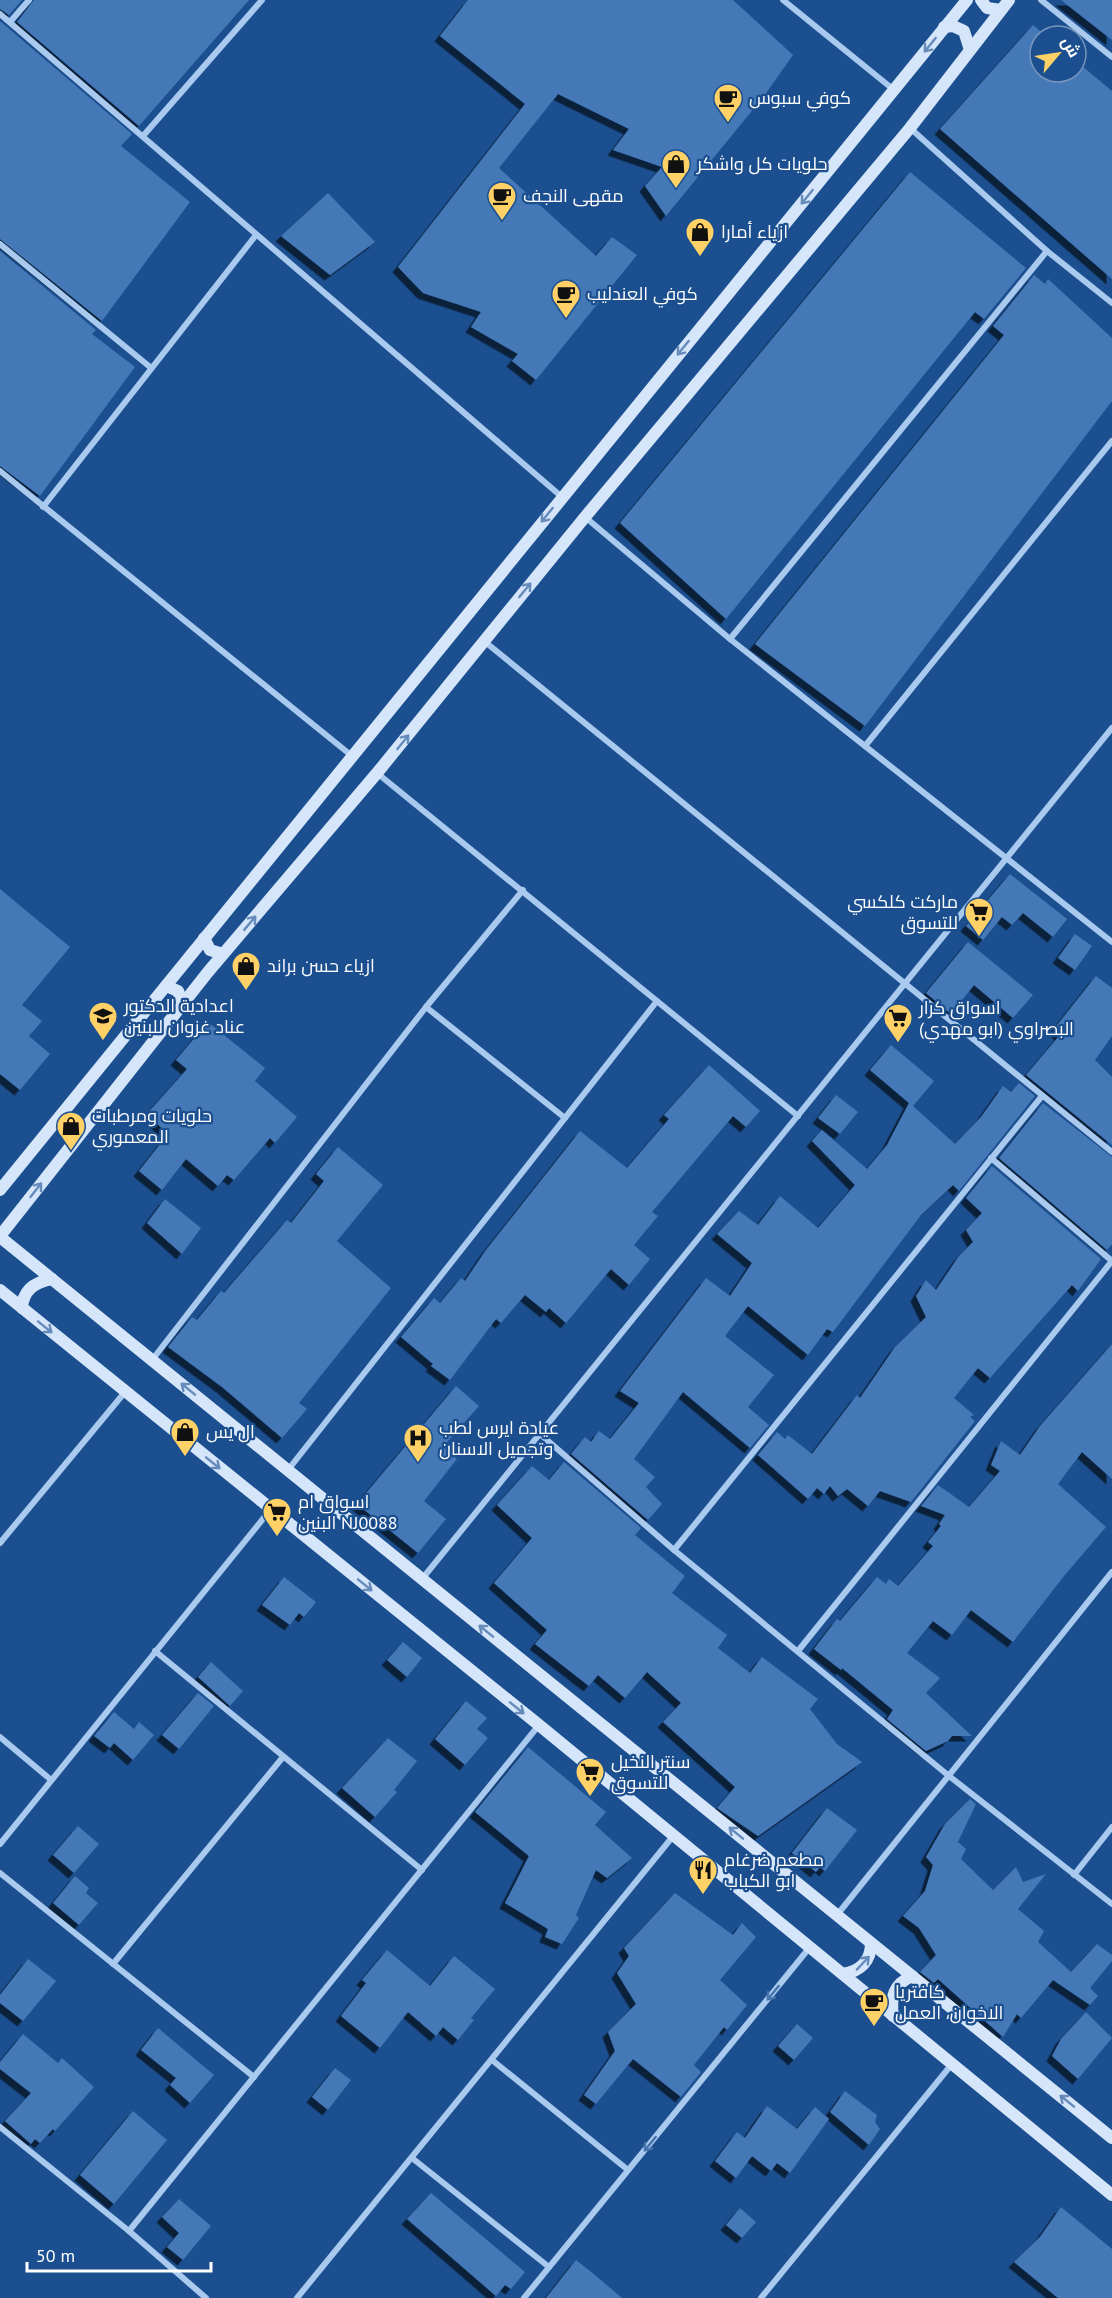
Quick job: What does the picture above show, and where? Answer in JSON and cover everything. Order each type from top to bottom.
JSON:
[{"type":"street","points":[[10,22],[29,0]]},
{"type":"street","points":[[143,136],[262,0]]},
{"type":"street","points":[[783,0],[894,90]]},
{"type":"street","points":[[0,1190],[967,0]]},
{"type":"street","points":[[981,0],[987,8],[1005,5]]},
{"type":"street","points":[[1041,0],[1112,57]]},
{"type":"street","points":[[1005,5],[910,128],[585,517],[377,773],[223,954],[0,1236],[1112,2138]]},
{"type":"street","points":[[0,14],[562,497]]},
{"type":"street","points":[[944,27],[953,26],[964,31],[970,50]]},
{"type":"street","points":[[910,128],[1047,251],[1112,303]]},
{"type":"street","points":[[44,507],[150,367],[256,235]]},
{"type":"street","points":[[0,244],[150,367]]},
{"type":"street","points":[[730,639],[1047,251]]},
{"type":"street","points":[[865,746],[1112,441]]},
{"type":"street","points":[[0,471],[352,756]]},
{"type":"street","points":[[585,517],[730,639],[1112,942]]},
{"type":"street","points":[[484,641],[1112,1152]]},
{"type":"street","points":[[422,1579],[1112,729]]},
{"type":"street","points":[[377,773],[798,1116]]},
{"type":"street","points":[[152,1360],[426,1007],[523,890]]},
{"type":"street","points":[[204,938],[210,950],[223,954]]},
{"type":"street","points":[[166,986],[178,991],[183,1004]]},
{"type":"street","points":[[288,1470],[657,1001]]},
{"type":"street","points":[[426,1007],[565,1118]]},
{"type":"street","points":[[674,1550],[1042,1096]]},
{"type":"street","points":[[798,1651],[1112,1261],[992,1158]]},
{"type":"street","points":[[22,1308],[29,1289],[43,1280],[52,1279]]},
{"type":"street","points":[[0,1290],[539,1725],[1112,2195]]},
{"type":"street","points":[[0,1543],[125,1392]]},
{"type":"street","points":[[540,1434],[674,1550],[949,1776],[1112,1904]]},
{"type":"street","points":[[0,1844],[50,1779],[271,1509]]},
{"type":"street","points":[[837,1915],[1111,1576]]},
{"type":"street","points":[[155,1651],[422,1870]]},
{"type":"street","points":[[129,2231],[539,1725]]},
{"type":"street","points":[[0,1737],[50,1779]]},
{"type":"street","points":[[113,1964],[283,1757]]},
{"type":"street","points":[[1074,1875],[1112,1827]]},
{"type":"street","points":[[297,2298],[674,1835]]},
{"type":"street","points":[[0,1873],[254,2077]]},
{"type":"street","points":[[843,1974],[858,1970],[868,1960],[871,1943]]},
{"type":"street","points":[[524,2298],[810,1947]]},
{"type":"street","points":[[893,2016],[892,1996],[895,1988],[912,1976]]},
{"type":"street","points":[[492,2060],[628,2170]]},
{"type":"street","points":[[761,2298],[953,2064]]},
{"type":"street","points":[[0,2127],[129,2231],[202,2297]]},
{"type":"street","points":[[412,2158],[549,2267]]},
{"type":"building","points":[[0,0],[22,0],[9,15],[0,9]]},
{"type":"building","points":[[34,0],[249,0],[139,126],[17,22]]},
{"type":"building","points":[[468,0],[733,0],[793,55],[764,96],[666,216],[645,186],[662,167],[613,150],[629,129],[558,94],[499,168],[596,256],[612,237],[637,255],[536,380],[512,361],[518,354],[471,327],[481,312],[423,293],[398,267],[525,104],[440,36]]},
{"type":"building","points":[[1061,0],[1112,0],[1112,40]]},
{"type":"building","points":[[0,21],[132,134],[121,146],[190,202],[102,321],[0,239]]},
{"type":"building","points":[[1028,31],[1028,84],[1088,84],[1088,71],[1112,91],[1112,279],[940,129]]},
{"type":"building","points":[[910,172],[1026,268],[984,319],[975,312],[726,619],[620,523]]},
{"type":"building","points":[[328,193],[375,242],[330,275],[281,236]]},
{"type":"building","points":[[0,251],[96,330],[92,334],[135,367],[40,496],[0,466]]},
{"type":"building","points":[[1034,275],[1045,284],[1048,279],[1112,338],[1112,401],[865,726],[755,644],[1004,335],[993,326]]},
{"type":"building","points":[[1010,874],[1067,919],[1053,937],[1023,913],[1012,925],[1002,917],[983,940],[966,926]]},
{"type":"building","points":[[0,889],[70,947],[22,1005],[42,1021],[29,1036],[50,1054],[20,1090],[0,1074]]},
{"type":"building","points":[[1075,934],[1092,946],[1075,970],[1058,958]]},
{"type":"building","points":[[968,942],[1033,995],[1013,1018],[974,985],[951,1014],[926,993]]},
{"type":"building","points":[[1096,976],[1112,988],[1112,1036],[1095,1060],[1112,1077],[1112,1145],[1026,1075],[1060,1035],[1054,1029]]},
{"type":"building","points":[[208,1022],[265,1068],[255,1081],[297,1117],[275,1143],[270,1138],[234,1180],[227,1175],[218,1186],[186,1159],[162,1190],[139,1171],[168,1134],[147,1114],[187,1069],[176,1060]]},
{"type":"building","points":[[891,1045],[934,1081],[913,1106],[955,1144],[981,1117],[1003,1086],[1011,1092],[1019,1083],[1035,1096],[959,1191],[953,1185],[921,1215],[833,1332],[827,1329],[808,1355],[748,1306],[725,1336],[774,1375],[748,1407],[769,1425],[750,1448],[683,1392],[634,1459],[655,1477],[646,1487],[662,1504],[648,1520],[571,1454],[585,1437],[591,1442],[599,1431],[610,1439],[639,1403],[620,1391],[706,1278],[730,1296],[752,1263],[717,1234],[739,1211],[758,1225],[780,1196],[818,1228],[855,1185],[812,1141],[822,1130],[867,1169],[887,1145],[909,1103],[870,1070]]},
{"type":"building","points":[[709,1065],[760,1111],[746,1127],[733,1116],[652,1212],[658,1216],[634,1245],[650,1259],[629,1285],[611,1269],[566,1323],[549,1308],[546,1312],[525,1295],[501,1323],[496,1319],[450,1380],[431,1366],[433,1364],[401,1337],[434,1298],[440,1303],[461,1278],[465,1281],[486,1250],[580,1131],[627,1168],[669,1119],[664,1115]]},
{"type":"building","points":[[836,1095],[858,1112],[840,1134],[818,1118]]},
{"type":"building","points":[[1043,1103],[1112,1157],[1112,1244],[1107,1250],[999,1158]]},
{"type":"building","points":[[338,1147],[383,1185],[337,1241],[391,1288],[299,1403],[307,1409],[282,1438],[222,1387],[168,1347],[192,1317],[197,1320],[221,1291],[224,1293],[287,1220],[291,1223],[324,1181],[316,1174]]},
{"type":"building","points":[[992,1166],[1101,1259],[1078,1291],[1072,1285],[990,1378],[978,1368],[954,1398],[974,1415],[970,1417],[975,1421],[911,1502],[880,1491],[868,1506],[847,1489],[838,1496],[830,1486],[824,1494],[817,1488],[808,1499],[758,1455],[777,1432],[785,1439],[788,1435],[812,1454],[857,1395],[860,1398],[895,1347],[926,1317],[916,1296],[926,1280],[936,1290],[959,1256],[973,1242],[966,1230],[982,1213],[966,1198]]},
{"type":"building","points":[[165,1199],[201,1228],[182,1254],[147,1223]]},
{"type":"building","points":[[1112,1344],[1112,1479],[1082,1452],[1058,1484],[1106,1527],[1064,1576],[1013,1642],[971,1610],[952,1635],[933,1621],[907,1653],[940,1678],[926,1693],[972,1736],[952,1736],[948,1741],[926,1751],[887,1719],[893,1710],[842,1668],[841,1670],[814,1649],[837,1619],[840,1621],[877,1577],[886,1584],[889,1579],[898,1586],[933,1546],[928,1542],[941,1526],[939,1524],[945,1515],[921,1506],[938,1485],[969,1507],[1000,1471],[991,1465],[1001,1441],[1020,1455],[1040,1426]]},
{"type":"building","points":[[456,1386],[479,1406],[443,1447],[457,1459],[424,1501],[446,1519],[418,1553],[357,1504]]},
{"type":"building","points":[[564,1462],[641,1528],[635,1535],[685,1576],[672,1593],[727,1635],[718,1648],[750,1673],[762,1657],[818,1699],[810,1709],[837,1744],[862,1762],[758,1836],[717,1808],[735,1787],[663,1722],[681,1703],[647,1672],[625,1698],[598,1675],[589,1686],[535,1644],[547,1630],[494,1583],[532,1538],[497,1505],[532,1466],[549,1480]]},
{"type":"building","points":[[284,1577],[316,1602],[304,1617],[299,1613],[290,1625],[262,1605]]},
{"type":"building","points":[[403,1642],[422,1658],[407,1677],[387,1660]]},
{"type":"building","points":[[211,1662],[243,1691],[230,1706],[198,1677]]},
{"type":"building","points":[[198,1693],[214,1706],[179,1749],[162,1735]]},
{"type":"building","points":[[466,1701],[487,1718],[477,1729],[488,1738],[465,1765],[435,1739]]},
{"type":"building","points":[[114,1712],[134,1729],[139,1722],[154,1735],[133,1760],[114,1743],[110,1748],[94,1736]]},
{"type":"building","points":[[388,1738],[417,1761],[394,1790],[397,1792],[375,1817],[342,1788]]},
{"type":"building","points":[[528,1747],[606,1812],[595,1825],[632,1858],[607,1878],[596,1870],[576,1915],[579,1918],[562,1944],[545,1937],[548,1929],[505,1903],[529,1856],[475,1812]]},
{"type":"building","points":[[970,1799],[976,1804],[958,1842],[966,1849],[961,1859],[993,1890],[1016,1867],[1023,1882],[1046,1874],[1018,1909],[1044,1931],[1038,1942],[1071,1972],[1097,1944],[1112,1955],[1112,1961],[1090,1988],[1098,1996],[1090,2005],[1053,1980],[1021,2018],[1017,2014],[1003,2037],[938,1979],[934,1983],[920,1972],[936,1955],[919,1928],[903,1916],[925,1891],[933,1865],[926,1857],[945,1824]]},
{"type":"building","points":[[827,1808],[857,1830],[825,1871],[820,1867],[816,1872],[792,1853]]},
{"type":"building","points":[[78,1826],[99,1844],[74,1873],[53,1855]]},
{"type":"building","points":[[75,1876],[89,1888],[86,1893],[98,1903],[79,1925],[53,1903]]},
{"type":"building","points":[[675,1893],[733,1935],[742,1923],[756,1937],[720,1980],[747,2005],[727,2030],[724,2027],[694,2065],[701,2072],[681,2097],[633,2059],[596,2104],[584,2095],[615,2051],[608,2032],[636,2004],[617,1973],[629,1956],[624,1948]]},
{"type":"building","points":[[387,1950],[430,1986],[454,1956],[495,1989],[471,2018],[474,2020],[458,2040],[443,2027],[436,2036],[408,2012],[380,2048],[341,2016],[366,1983],[362,1980]]},
{"type":"building","points":[[28,1959],[56,1981],[23,2021],[0,2003],[0,1995]]},
{"type":"building","points":[[1086,2012],[1112,2038],[1078,2079],[1052,2056],[1061,2039]]},
{"type":"building","points":[[797,2024],[813,2038],[794,2060],[778,2046]]},
{"type":"building","points":[[158,2028],[214,2075],[190,2103],[170,2085],[176,2078],[141,2050]]},
{"type":"building","points":[[23,2034],[58,2063],[62,2058],[94,2087],[55,2131],[53,2129],[40,2143],[35,2139],[31,2144],[5,2121],[31,2093],[0,2069],[0,2062]]},
{"type":"building","points":[[335,2068],[351,2080],[328,2110],[312,2097]]},
{"type":"building","points":[[845,2091],[877,2115],[875,2122],[880,2129],[869,2145],[830,2112]]},
{"type":"building","points":[[767,2106],[797,2129],[815,2107],[829,2119],[790,2173],[777,2163],[771,2171],[752,2156],[736,2178],[715,2161],[737,2132],[745,2138]]},
{"type":"building","points":[[133,2111],[167,2140],[114,2204],[80,2175]]},
{"type":"building","points":[[431,2193],[525,2272],[511,2289],[505,2285],[496,2296],[407,2219]]},
{"type":"building","points":[[179,2199],[211,2226],[183,2260],[167,2247],[179,2233],[162,2217]]},
{"type":"building","points":[[1061,2207],[1112,2249],[1112,2298],[1058,2298],[1014,2262],[1040,2237]]},
{"type":"building","points":[[740,2208],[756,2222],[742,2238],[726,2225]]},
{"type":"building","points":[[576,2260],[595,2275],[622,2298],[546,2298]]},
{"type":"place","name":"كوفي سبوس","points":[[728,124]]},
{"type":"place","name":"حلويات كل واشكر","points":[[676,190]]},
{"type":"place","name":"مقهى النجف","points":[[502,222]]},
{"type":"place","name":"ازياء أمارا","points":[[700,258]]},
{"type":"place","name":"كوفي العندليب","points":[[566,320]]},
{"type":"place","name":"ماركت كلكسي للتسوق","points":[[979,938]]},
{"type":"place","name":"ازياء حسن براند","points":[[246,992]]},
{"type":"place","name":"اعدادية الدكتور عناد غزوان للبنين","points":[[103,1042]]},
{"type":"place","name":"اسواق كرار البصراوي (ابو مهدي)","points":[[898,1044]]},
{"type":"place","name":"حلويات ومرطبات المعموري","points":[[71,1152]]},
{"type":"place","name":"ال يس","points":[[185,1458]]},
{"type":"place","name":"عيادة ايرس لطب وتجميل الاسنان","points":[[418,1464]]},
{"type":"place","name":"اسواق ام البنين NJ0088","points":[[277,1538]]},
{"type":"place","name":"سنتر النخيل للتسوق","points":[[590,1798]]},
{"type":"place","name":"مطعم ضرغام ابو الكباب","points":[[703,1896]]},
{"type":"place","name":"كافتريا الاخوان، العمل","points":[[874,2028]]}]
